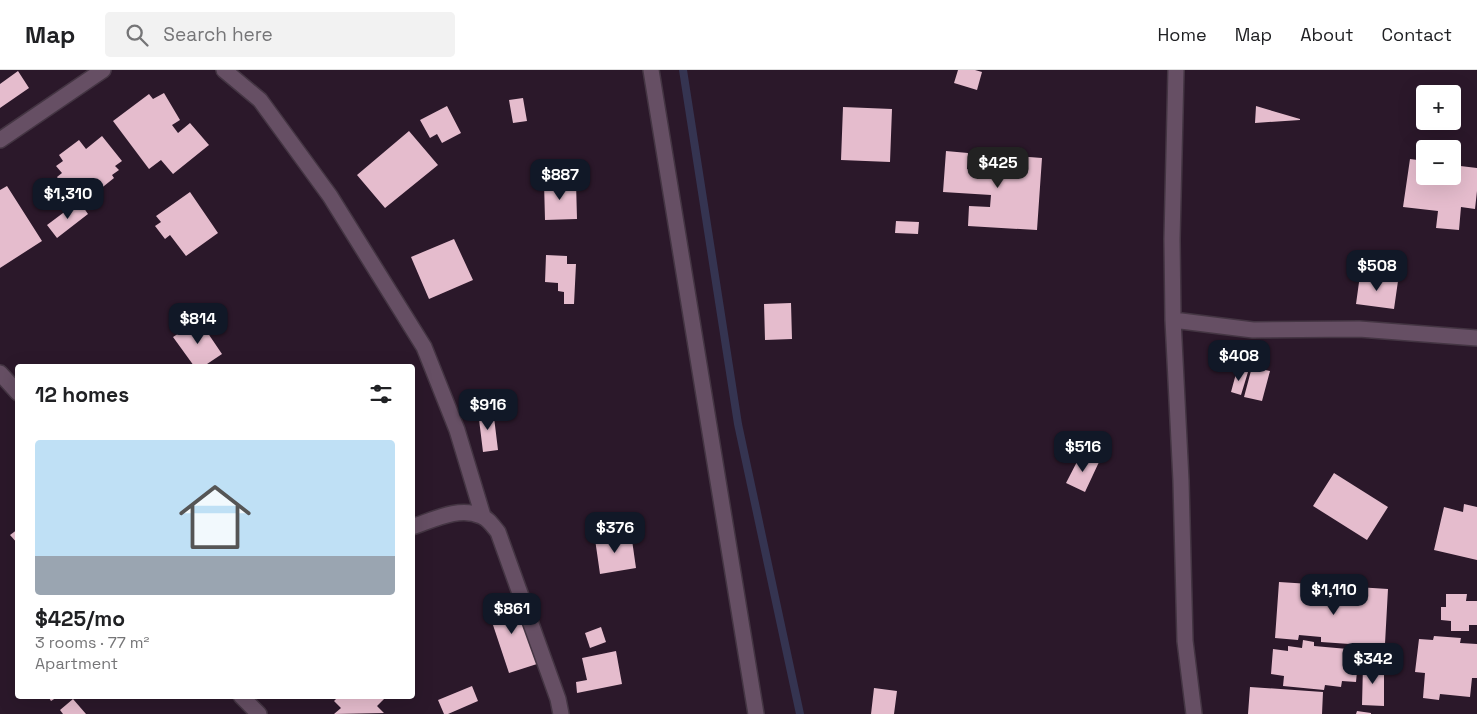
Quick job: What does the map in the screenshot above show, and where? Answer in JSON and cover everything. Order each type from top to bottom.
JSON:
[{"type":"street","points":[[0,140],[103,70]]},
{"type":"street","points":[[224,70],[260,100],[324,188],[424,346],[457,430],[483,516],[498,532],[558,699],[561,714]]},
{"type":"street","points":[[651,70],[756,714]]},
{"type":"street","points":[[1176,70],[1172,239],[1173,320],[1181,481],[1185,640],[1194,714]]},
{"type":"street","points":[[1173,320],[1253,330],[1359,329],[1477,338]]},
{"type":"street","points":[[0,373],[15,390]]},
{"type":"street","points":[[415,526],[443,516],[462,513],[483,516]]},
{"type":"street","points":[[244,699],[259,714]]},
{"type":"building","points":[[958,70],[982,72],[977,90],[954,83]]},
{"type":"building","points":[[18,71],[29,88],[0,108],[0,84]]},
{"type":"building","points":[[164,93],[180,120],[172,125],[178,133],[190,123],[209,145],[173,174],[161,160],[149,169],[113,121],[149,94],[153,99]]},
{"type":"building","points":[[523,98],[527,121],[513,123],[509,100]]},
{"type":"building","points":[[447,106],[461,133],[442,143],[437,134],[430,138],[420,120]]},
{"type":"building","points":[[1256,106],[1300,119],[1300,120],[1255,123]]},
{"type":"building","points":[[843,107],[892,109],[890,162],[841,160]]},
{"type":"building","points":[[409,131],[438,165],[385,208],[357,175]]},
{"type":"building","points":[[102,136],[122,161],[115,166],[119,170],[112,175],[114,178],[94,194],[89,188],[69,204],[56,188],[62,184],[57,177],[62,173],[56,166],[63,161],[59,155],[79,140],[86,149]]},
{"type":"building","points":[[946,151],[968,153],[967,169],[987,170],[988,154],[1042,158],[1037,230],[968,226],[969,206],[990,207],[991,195],[943,192]]},
{"type":"building","points":[[1410,159],[1416,160],[1416,185],[1461,185],[1461,166],[1477,168],[1475,209],[1461,207],[1459,230],[1436,228],[1438,211],[1403,207]]},
{"type":"building","points":[[544,182],[576,182],[577,219],[545,220]]},
{"type":"building","points":[[7,186],[42,241],[0,268],[0,190]]},
{"type":"building","points":[[190,192],[218,233],[186,256],[170,235],[165,239],[155,226],[161,222],[156,216]]},
{"type":"building","points":[[79,201],[88,214],[57,238],[47,225]]},
{"type":"building","points":[[896,221],[919,222],[918,234],[895,233]]},
{"type":"building","points":[[454,239],[473,280],[429,299],[411,257]]},
{"type":"building","points":[[546,255],[567,256],[567,264],[576,264],[574,304],[564,304],[564,292],[558,291],[558,283],[545,282]]},
{"type":"building","points":[[1360,275],[1398,281],[1394,309],[1356,304]]},
{"type":"building","points":[[791,303],[792,339],[765,340],[764,304]]},
{"type":"building","points":[[199,320],[222,354],[207,364],[193,364],[173,337]]},
{"type":"building","points":[[1252,367],[1270,371],[1262,401],[1244,397]]},
{"type":"building","points":[[1237,370],[1248,372],[1241,395],[1231,392]]},
{"type":"building","points":[[493,409],[498,450],[483,452],[478,411]]},
{"type":"building","points":[[1081,454],[1099,462],[1085,492],[1066,483]]},
{"type":"building","points":[[1334,473],[1388,507],[1367,540],[1313,506]]},
{"type":"building","points":[[1464,504],[1477,507],[1477,560],[1434,550],[1444,507],[1463,512]]},
{"type":"building","points":[[15,531],[15,541],[10,535]]},
{"type":"building","points":[[631,533],[636,568],[600,574],[595,539]]},
{"type":"building","points":[[1279,582],[1388,589],[1384,662],[1363,661],[1364,645],[1321,642],[1321,637],[1299,635],[1298,640],[1275,638]]},
{"type":"building","points":[[1446,594],[1467,594],[1466,601],[1477,601],[1477,625],[1469,625],[1469,631],[1451,631],[1451,621],[1441,620],[1441,607],[1446,607]]},
{"type":"building","points":[[515,597],[537,664],[509,673],[487,607]]},
{"type":"building","points":[[601,627],[606,642],[590,648],[585,633]]},
{"type":"building","points":[[1434,636],[1461,638],[1460,643],[1477,644],[1477,678],[1472,678],[1470,697],[1440,694],[1439,700],[1423,698],[1425,673],[1415,672],[1419,639],[1433,640]]},
{"type":"building","points":[[1303,640],[1314,642],[1314,646],[1359,650],[1356,682],[1342,681],[1341,687],[1325,685],[1324,690],[1283,686],[1284,676],[1271,674],[1273,649],[1288,651],[1288,646],[1302,648]]},
{"type":"building","points":[[616,651],[622,684],[577,693],[576,682],[587,680],[582,658]]},
{"type":"building","points":[[1384,664],[1384,706],[1362,705],[1363,665]]},
{"type":"building","points":[[472,686],[478,701],[444,714],[438,700]]},
{"type":"building","points":[[1250,687],[1323,692],[1322,714],[1248,714]]},
{"type":"building","points":[[874,688],[897,691],[894,714],[871,714]]},
{"type":"building","points":[[73,699],[86,714],[63,714],[60,710]]},
{"type":"building","points":[[336,699],[384,699],[377,706],[384,713],[334,714],[341,708],[334,701]]},
{"type":"building","points":[[1357,711],[1371,713],[1371,714],[1356,714]]},
{"type":"waterway","points":[[683,70],[738,424],[800,714]]}]
